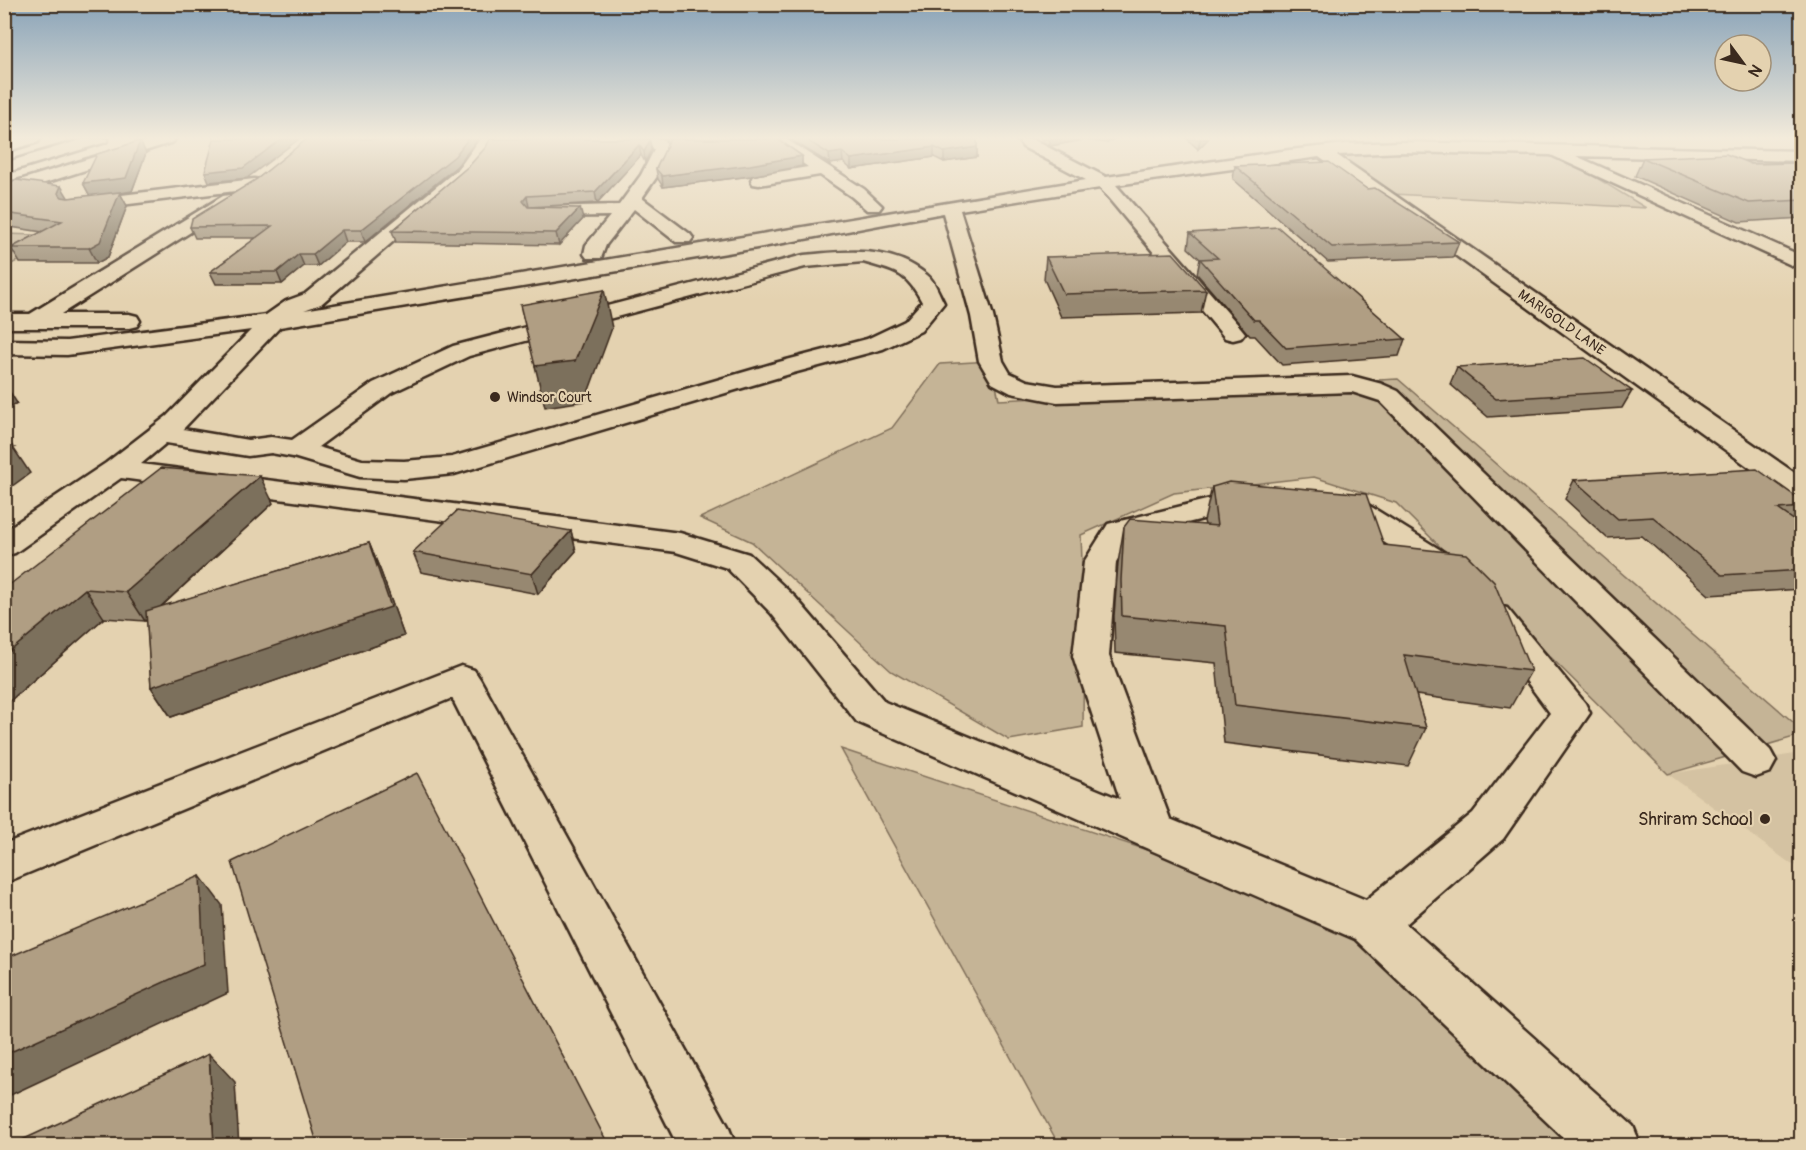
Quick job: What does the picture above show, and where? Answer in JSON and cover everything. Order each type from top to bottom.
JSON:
[{"type":"street","points":[[76,205],[181,193]]},
{"type":"street","points":[[33,322],[240,193]]},
{"type":"street","points":[[4,571],[182,430],[302,308],[439,193]]},
{"type":"street","points":[[594,254],[596,245],[635,193]]},
{"type":"street","points":[[854,193],[873,206]]},
{"type":"street","points":[[4,347],[67,348],[950,193]]},
{"type":"street","points":[[4,321],[121,322],[302,308],[757,242],[1036,193]]},
{"type":"street","points":[[1113,193],[1233,333]]},
{"type":"street","name":"MARIGOLD LANE","points":[[1380,193],[1802,492]]},
{"type":"street","points":[[1647,193],[1802,264]]},
{"type":"street","points":[[537,212],[627,204],[683,238]]},
{"type":"street","points":[[950,206],[982,316],[991,361],[1001,378],[1020,388],[1057,394],[1352,384],[1389,396],[1756,761]]},
{"type":"street","points":[[182,430],[248,448],[284,447],[360,468],[404,470],[454,465],[784,368],[875,344],[913,326],[933,303],[921,280],[901,267],[864,256],[804,261],[461,351],[382,388],[284,447]]},
{"type":"street","points":[[4,546],[128,471],[680,543],[738,561],[783,605],[871,712],[1372,924],[1612,1146]]},
{"type":"street","points":[[1152,830],[1090,656],[1100,561],[1119,531],[1235,502],[1346,504],[1455,572],[1490,609],[1571,714],[1488,826],[1372,924]]},
{"type":"street","points":[[4,864],[461,679],[708,1146]]},
{"type":"shaded area","points":[[1391,193],[1621,193],[1646,208]]},
{"type":"shaded area","points":[[5,234],[69,236],[5,267]]},
{"type":"shaded area","points":[[991,361],[999,400],[1398,379],[1801,729],[1801,735],[1668,774],[1396,503],[1314,477],[1174,493],[1081,535],[1084,613],[1083,727],[1009,740],[891,671],[752,542],[700,518],[892,428],[940,364]]},
{"type":"shaded area","points":[[841,749],[1316,906],[1595,1145],[1059,1145]]},
{"type":"shaded area","name":"Shriram School","points":[[1801,753],[1801,867],[1791,864],[1668,774]]},
{"type":"building","points":[[4,193],[58,193],[62,197],[68,198],[120,193],[100,242],[89,248],[11,248],[62,221],[4,213]]},
{"type":"building","points":[[235,193],[408,193],[361,230],[342,230],[313,254],[299,254],[277,272],[210,272],[272,226],[190,227],[192,219]]},
{"type":"building","points":[[437,193],[584,193],[527,196],[523,201],[528,207],[580,208],[556,233],[392,231]]},
{"type":"building","points":[[1267,193],[1382,193],[1459,242],[1332,247]]},
{"type":"building","points":[[1725,193],[1802,193],[1802,200],[1749,203]]},
{"type":"building","points":[[1278,227],[1405,339],[1286,348],[1259,320],[1254,320],[1200,259],[1218,258],[1190,233]]},
{"type":"building","points":[[1173,253],[1206,290],[1064,294],[1046,257]]},
{"type":"building","points":[[604,290],[575,361],[535,366],[520,305]]},
{"type":"building","points":[[1585,358],[1632,391],[1496,399],[1457,367]]},
{"type":"building","points":[[4,448],[14,448],[4,454]]},
{"type":"building","points":[[161,468],[260,476],[126,592],[85,589],[4,656],[4,589]]},
{"type":"building","points":[[1757,469],[1802,501],[1802,507],[1778,509],[1802,526],[1802,570],[1722,575],[1653,517],[1618,519],[1574,480]]},
{"type":"building","points":[[1229,482],[1366,494],[1384,545],[1466,554],[1494,582],[1531,671],[1404,655],[1426,728],[1235,705],[1226,626],[1122,616],[1121,580],[1124,527],[1130,519],[1217,526],[1212,487]]},
{"type":"building","points":[[457,511],[571,531],[532,574],[413,552]]},
{"type":"building","points":[[369,543],[391,607],[151,687],[146,611]]},
{"type":"building","points":[[417,773],[609,1146],[318,1146],[232,862]]},
{"type":"building","points":[[200,876],[204,964],[4,1055],[4,959]]},
{"type":"building","points":[[209,1054],[214,1146],[9,1146]]},
{"type":"place","name":"Windsor Court","points":[[495,397]]},
{"type":"place","name":"Shriram School","points":[[1765,819]]}]
